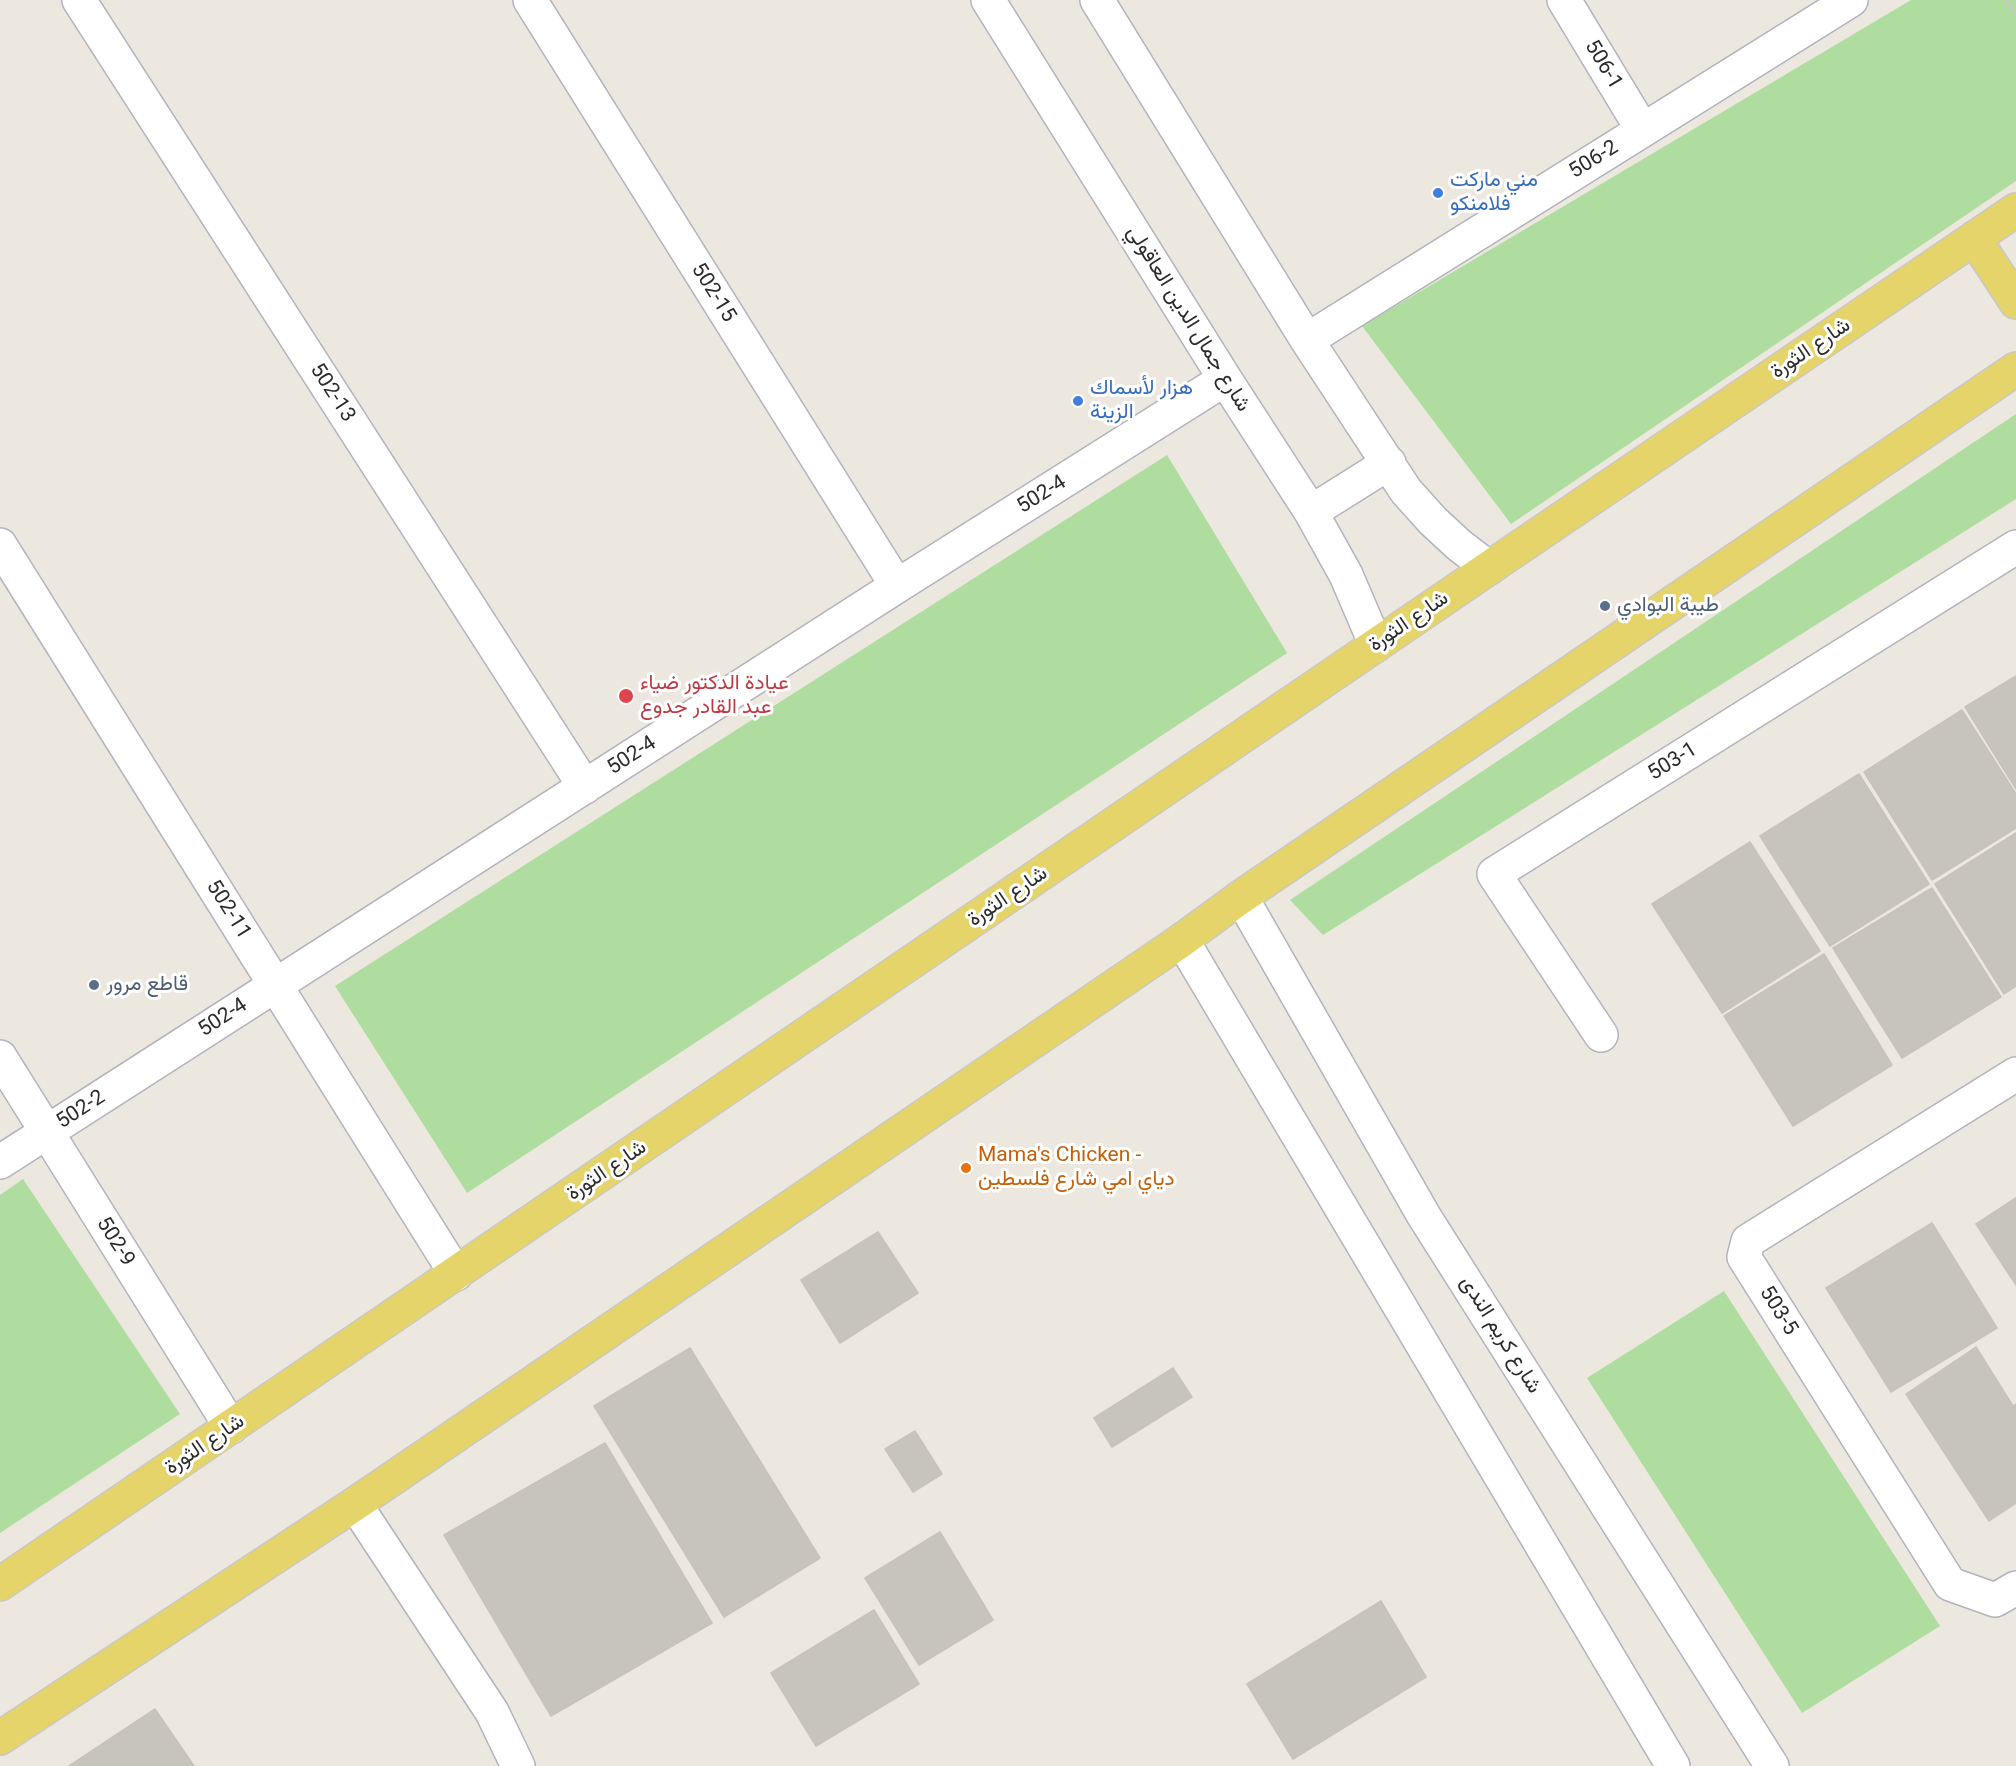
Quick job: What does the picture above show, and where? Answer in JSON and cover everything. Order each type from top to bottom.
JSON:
[{"type":"main road","name":"شارع الثورة","points":[[0,1584],[2016,210]]},
{"type":"main road","points":[[1974,238],[2016,302]]},
{"type":"main road","points":[[0,1738],[355,1504],[2016,369]]},
{"type":"street","name":"502-13","points":[[79,0],[585,787]]},
{"type":"street","name":"502-15","points":[[530,0],[897,586]]},
{"type":"street","name":"شارع جمال الدين العاقولي","points":[[988,0],[1311,512],[1346,575],[1376,645]]},
{"type":"street","points":[[1097,0],[1307,340],[1406,490],[1459,546],[1489,568]]},
{"type":"street","name":"506-1","points":[[1564,0],[1642,129]]},
{"type":"street","name":"506-2","points":[[1307,340],[1851,0]]},
{"type":"street","name":"502-4","points":[[162,1058],[897,586],[1225,379]]},
{"type":"street","points":[[1311,512],[1389,462]]},
{"type":"street","name":"502-11","points":[[0,546],[456,1274]]},
{"type":"street","name":"503-1","points":[[1601,1035],[1494,874],[2016,548]]},
{"type":"street","name":"شارع كريم الندى","points":[[1241,897],[1424,1216],[1772,1766]]},
{"type":"street","points":[[1182,940],[1673,1766]]},
{"type":"street","name":"502-9","points":[[0,1057],[231,1427]]},
{"type":"street","name":"502-2","points":[[0,1162],[162,1058]]},
{"type":"street","name":"503-5","points":[[2016,1074],[1748,1241],[1744,1257],[1950,1584],[1995,1600],[2016,1588]]},
{"type":"street","points":[[355,1504],[492,1712],[518,1766]]},
{"type":"path","points":[[2007,0],[2016,15]]},
{"type":"green space","points":[[1911,0],[2016,0],[2016,181],[1511,524],[1362,326]]},
{"type":"green space","points":[[2016,414],[2016,499],[1323,935],[1290,900]]},
{"type":"green space","points":[[1167,455],[1287,653],[467,1193],[335,986]]},
{"type":"green space","points":[[23,1179],[180,1414],[0,1533],[0,1195]]},
{"type":"green space","points":[[1724,1291],[1940,1626],[1802,1713],[1587,1378]]},
{"type":"building","points":[[2016,676],[2016,789],[1965,707]]},
{"type":"building","points":[[1962,710],[2016,794],[2016,828],[1932,880],[1864,772]]},
{"type":"building","points":[[1859,774],[1929,884],[1830,946],[1760,836]]},
{"type":"building","points":[[2016,833],[2016,986],[2004,994],[1935,884]]},
{"type":"building","points":[[1750,842],[1820,951],[1722,1013],[1652,904]]},
{"type":"building","points":[[1932,888],[2001,997],[1902,1058],[1833,948]]},
{"type":"building","points":[[1824,954],[1892,1065],[1793,1126],[1724,1016]]},
{"type":"building","points":[[2016,1198],[2016,1285],[1976,1224]]},
{"type":"building","points":[[1932,1223],[1997,1328],[1891,1392],[1826,1288]]},
{"type":"building","points":[[878,1232],[918,1293],[840,1343],[801,1280]]},
{"type":"building","points":[[1976,1347],[2013,1406],[2016,1404],[2016,1503],[1989,1521],[1906,1394]]},
{"type":"building","points":[[690,1348],[820,1558],[724,1617],[594,1406]]},
{"type":"building","points":[[1173,1368],[1192,1397],[1112,1447],[1094,1418]]},
{"type":"building","points":[[915,1431],[942,1474],[913,1492],[885,1449]]},
{"type":"building","points":[[605,1443],[712,1623],[551,1716],[444,1535]]},
{"type":"building","points":[[940,1532],[993,1620],[919,1665],[865,1578]]},
{"type":"building","points":[[1381,1601],[1426,1677],[1293,1759],[1247,1684]]},
{"type":"building","points":[[874,1610],[919,1684],[816,1746],[771,1673]]},
{"type":"building","points":[[155,1709],[194,1766],[69,1766]]},
{"type":"place","name":"مني ماركت فلامنكو","points":[[1438,193]]},
{"type":"place","name":"هزار لأسماك الزينة","points":[[1078,401]]},
{"type":"place","name":"طيبة البوادي","points":[[1605,606]]},
{"type":"place","name":"عيادة الدكتور ضياء عبد القادر جدوع","points":[[626,696]]},
{"type":"place","name":"قاطع مرور","points":[[94,985]]},
{"type":"place","name":"Mama's Chicken - دياي امي شارع فلسطين","points":[[966,1168]]}]
